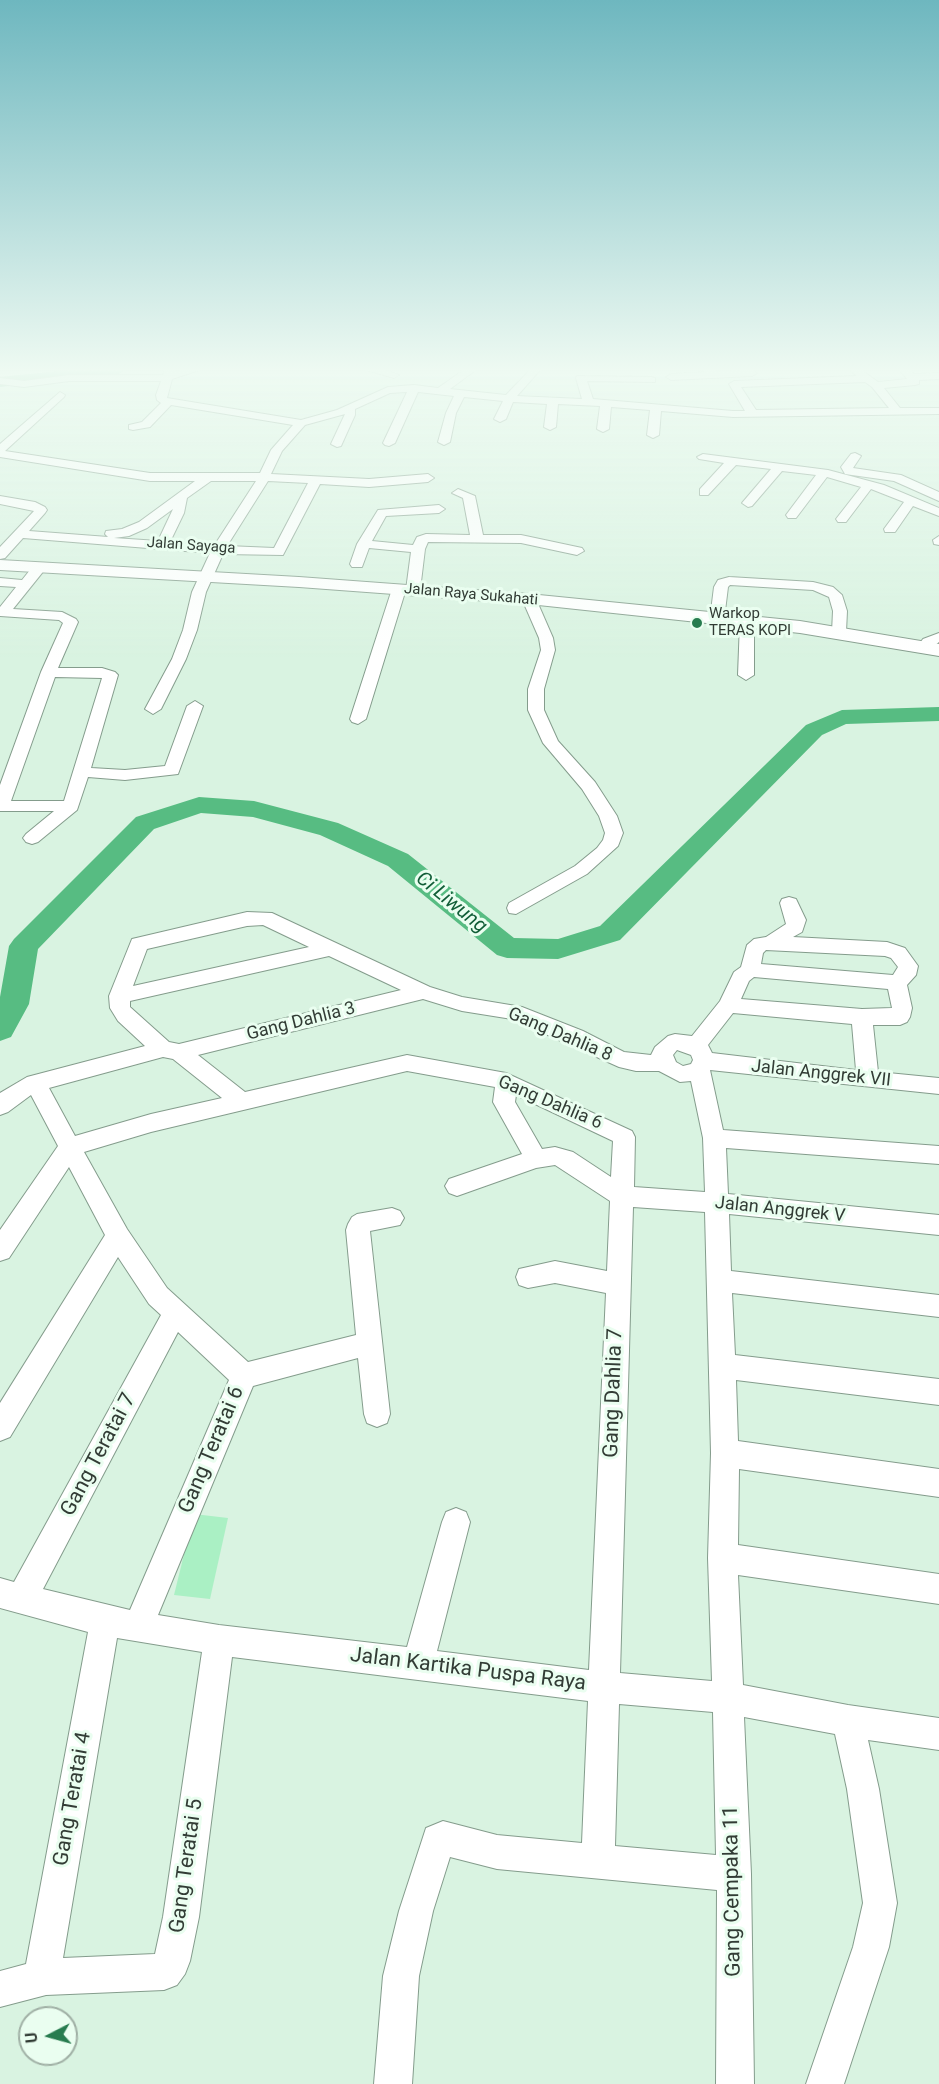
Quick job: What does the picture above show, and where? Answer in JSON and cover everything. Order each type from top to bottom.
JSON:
[{"type":"main road","name":"Jalan Raya Sukahati","points":[[0,565],[529,599],[839,632],[932,649]]},
{"type":"street","points":[[74,466],[132,476],[264,477],[372,483],[428,478]]},
{"type":"street","points":[[153,709],[179,659],[190,630],[199,592],[218,550],[269,466]]},
{"type":"street","points":[[704,492],[729,466]]},
{"type":"street","points":[[748,503],[780,466]]},
{"type":"street","points":[[782,466],[824,473],[868,484],[939,512]]},
{"type":"street","points":[[848,466],[849,471],[901,473],[939,497]]},
{"type":"street","points":[[792,515],[824,473]]},
{"type":"street","points":[[71,537],[135,530],[154,519],[208,477]]},
{"type":"street","name":"Jalan Sayaga","points":[[21,534],[218,550],[281,551],[316,479]]},
{"type":"street","points":[[842,519],[868,484]]},
{"type":"street","points":[[458,493],[469,496],[477,537]]},
{"type":"street","points":[[163,544],[178,513],[182,495]]},
{"type":"street","points":[[0,500],[40,507],[41,510],[0,555]]},
{"type":"street","points":[[890,529],[910,502]]},
{"type":"street","points":[[357,564],[364,544],[382,513],[393,510],[439,509]]},
{"type":"street","points":[[358,719],[422,540],[477,537],[521,539],[577,551]]},
{"type":"street","points":[[364,544],[418,549]]},
{"type":"street","points":[[1,612],[39,568]]},
{"type":"street","points":[[717,619],[723,583],[729,581],[813,586],[828,590],[835,595],[840,611],[839,632]]},
{"type":"street","points":[[0,582],[25,584]]},
{"type":"street","points":[[516,908],[588,864],[612,842],[614,833],[608,816],[589,786],[551,743],[536,710],[536,689],[548,650],[546,638],[529,599]]},
{"type":"street","points":[[1,612],[69,618],[71,622],[49,672],[0,806],[71,806]]},
{"type":"street","points":[[746,675],[747,622]]},
{"type":"street","points":[[932,649],[939,637]]},
{"type":"street","points":[[32,838],[71,806],[110,675],[49,672]]},
{"type":"street","points":[[81,772],[125,775],[174,769],[195,706]]},
{"type":"street","points":[[771,943],[795,927],[796,920],[789,903]]},
{"type":"street","name":"Gang Dahlia 8","points":[[119,996],[138,944],[247,919],[265,918],[423,992],[462,1004],[515,1012],[576,1037],[619,1059],[636,1063],[664,1063]]},
{"type":"street","points":[[700,1059],[682,1042],[669,1045],[662,1053],[664,1063],[668,1068],[680,1074],[694,1073],[741,977],[750,970],[754,950],[761,944],[887,949],[898,953],[908,966],[906,975],[897,983],[750,970]]},
{"type":"street","points":[[241,1101],[125,1016],[120,1008],[119,996],[330,949]]},
{"type":"street","points":[[728,1005],[862,1017],[900,1017],[902,1008],[897,983]]},
{"type":"street","name":"Gang Dahlia 3","points":[[0,1106],[14,1094],[35,1083],[423,992]]},
{"type":"street","points":[[862,1017],[868,1080]]},
{"type":"street","name":"Jalan Anggrek VII","points":[[700,1059],[868,1080],[939,1086]]},
{"type":"street","name":"Gang Cempaka 11","points":[[700,1059],[714,1138],[717,1203],[725,1453],[723,1558],[734,1874],[735,2084]]},
{"type":"street","name":"Gang Dahlia 6","points":[[70,1147],[99,1137],[241,1101],[407,1063],[506,1081],[619,1133],[624,1137],[621,1196]]},
{"type":"street","points":[[506,1081],[504,1102],[536,1160]]},
{"type":"street","name":"Gang Teratai 6","points":[[35,1083],[118,1236],[158,1296],[244,1376],[138,1627]]},
{"type":"street","points":[[714,1138],[939,1155]]},
{"type":"street","points":[[0,1250],[70,1147]]},
{"type":"street","points":[[457,1186],[555,1156],[565,1159],[621,1196]]},
{"type":"street","name":"Jalan Anggrek V","points":[[621,1196],[939,1225]]},
{"type":"street","name":"Gang Dahlia 7","points":[[598,1861],[621,1196]]},
{"type":"street","points":[[377,1414],[358,1230],[360,1224],[365,1221],[392,1218]]},
{"type":"street","points":[[0,1428],[118,1236]]},
{"type":"street","points":[[528,1277],[555,1272],[618,1284]]},
{"type":"street","points":[[718,1280],[939,1306]]},
{"type":"street","name":"Gang Teratai 7","points":[[6,1598],[176,1311]]},
{"type":"street","points":[[244,1376],[370,1343]]},
{"type":"street","points":[[722,1366],[939,1392]]},
{"type":"street","points":[[725,1453],[939,1483]]},
{"type":"street","points":[[418,1663],[456,1522]]},
{"type":"street","points":[[723,1558],[939,1588]]},
{"type":"street","name":"Jalan Kartika Puspa Raya","points":[[6,1598],[105,1621],[219,1640],[604,1687],[728,1698],[848,1721],[939,1734]]},
{"type":"street","name":"Gang Teratai 4","points":[[46,1977],[44,1965],[105,1621]]},
{"type":"street","name":"Gang Teratai 5","points":[[46,1977],[164,1972],[172,1961],[181,1917],[219,1640]]},
{"type":"street","points":[[825,2084],[871,1947],[880,1903],[865,1799],[848,1721]]},
{"type":"street","points":[[393,2084],[401,1976],[416,1911],[438,1840],[443,1838],[497,1852],[734,1874]]},
{"type":"street","points":[[0,1989],[46,1977]]},
{"type":"green space","points":[[194,1514],[228,1518],[210,1599],[174,1595]]},
{"type":"waterway","name":"Ci Liwung","points":[[0,1029],[14,1004],[24,946],[145,823],[199,805],[254,809],[329,829],[398,860],[507,948],[558,949],[610,933],[814,730],[842,717],[939,714]]},
{"type":"place","name":"Warkop TERAS KOPI","points":[[697,623]]}]
